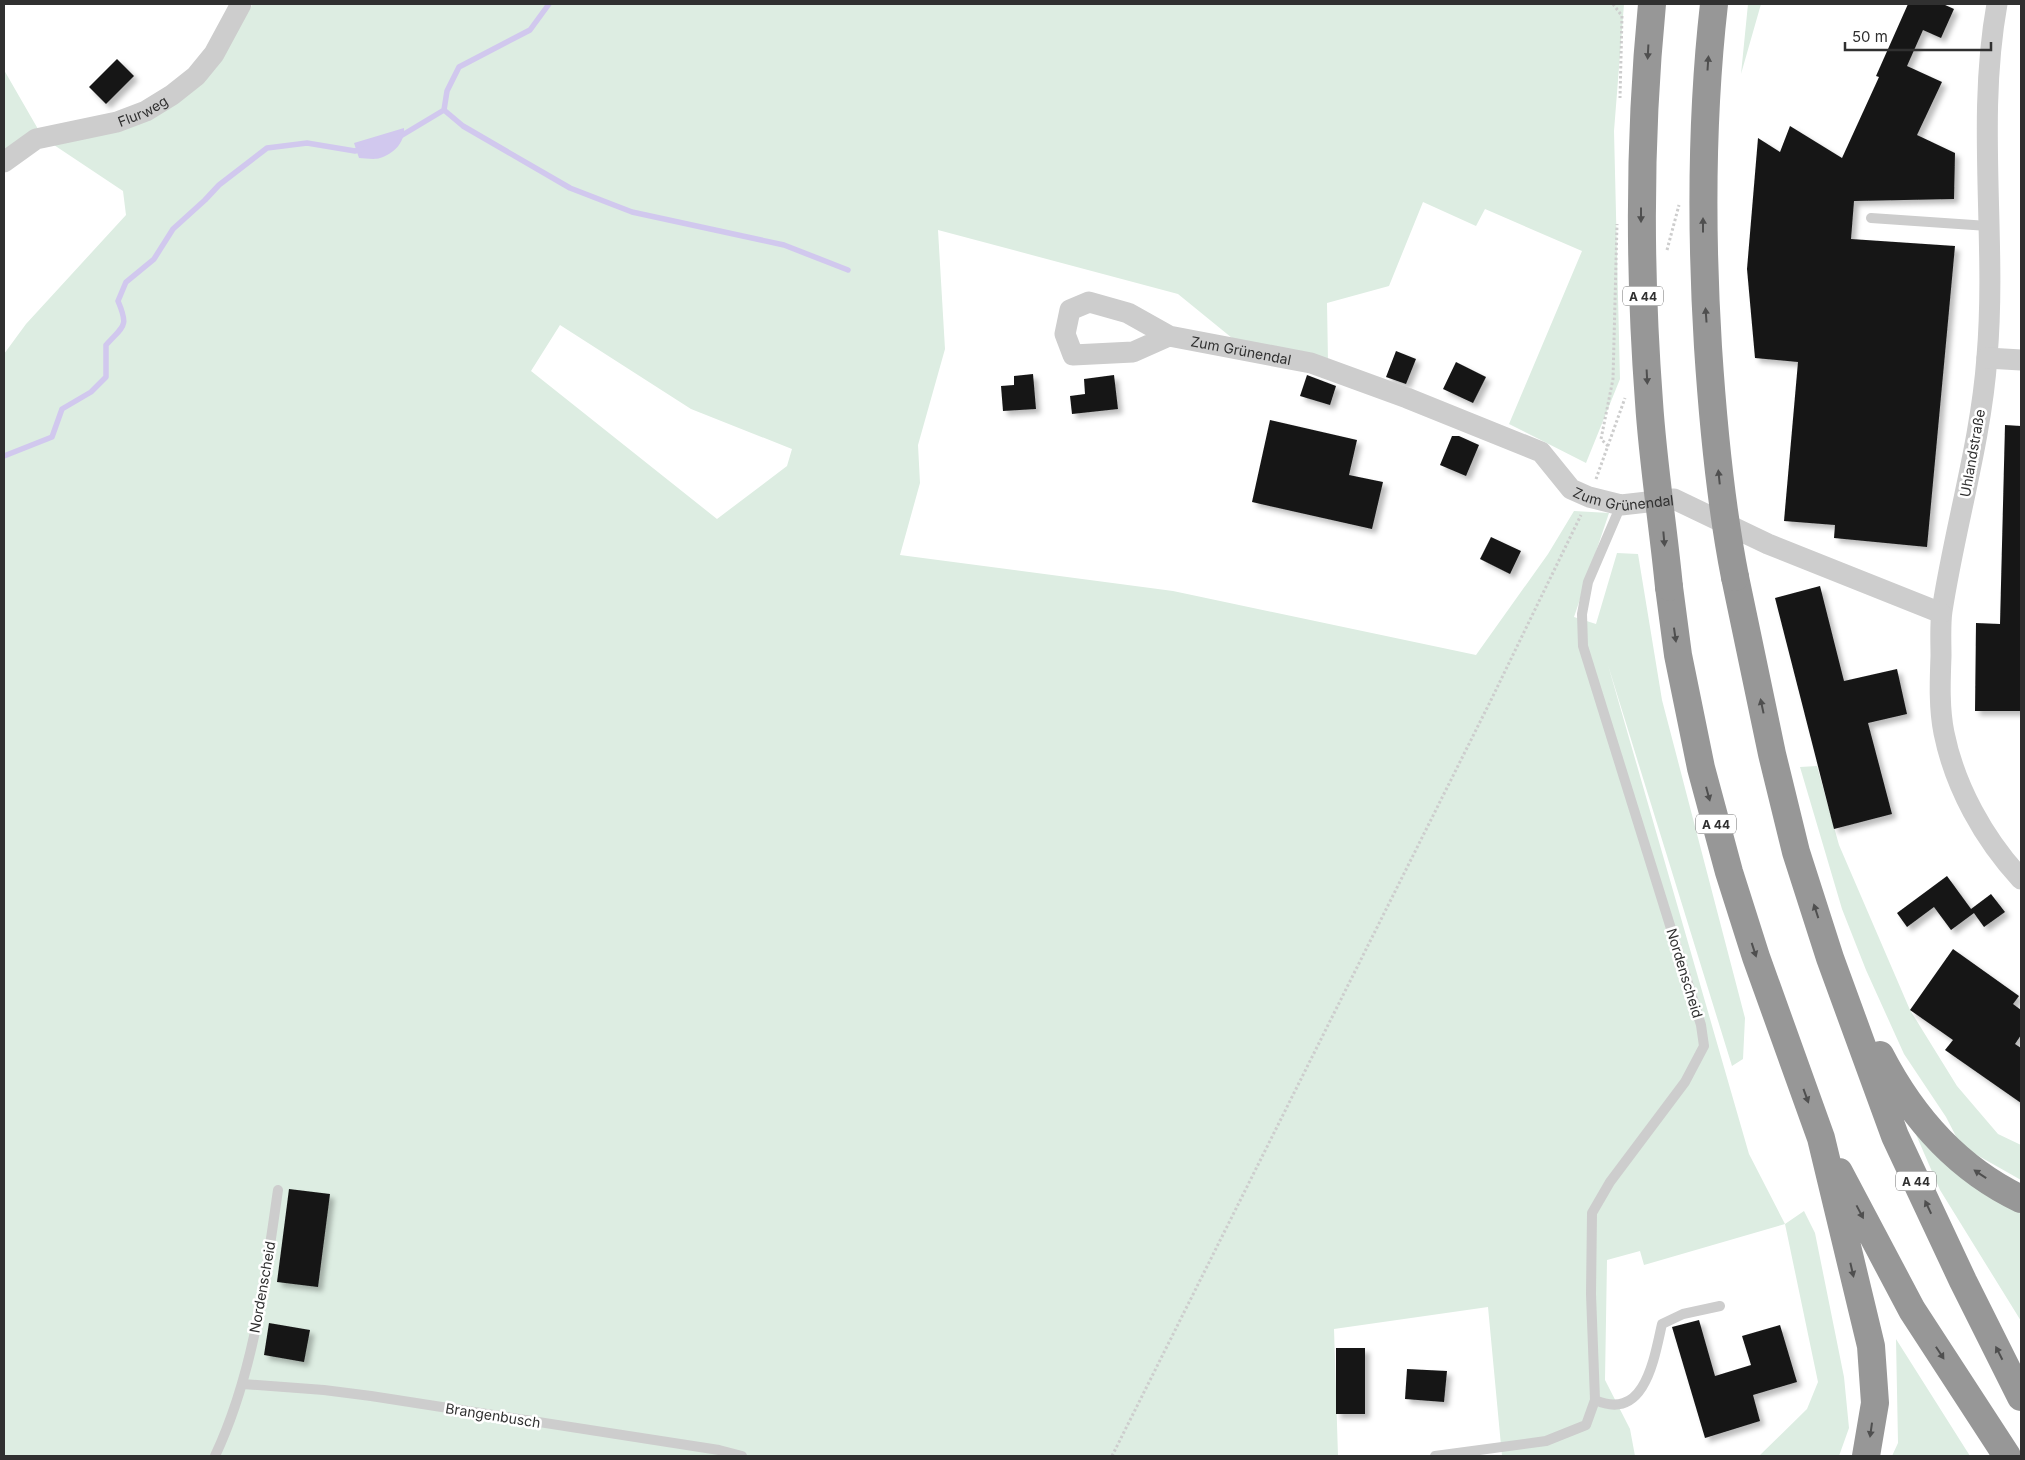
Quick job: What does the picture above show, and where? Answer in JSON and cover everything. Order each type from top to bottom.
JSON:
[{"type":"highway","name":"A 44","points":[[1652,4],[1642,157],[1641,274],[1649,404],[1678,655],[1701,768],[1726,863],[1756,957],[1821,1138],[1912,1310],[2007,1456]]},
{"type":"highway","name":"A 44","points":[[1714,4],[1702,157],[1703,274],[1711,398],[1723,517],[1772,754],[1794,843],[1830,958],[1896,1136],[1963,1281],[2021,1397]]},
{"type":"highway","points":[[1830,958],[1890,1074],[1908,1104],[1945,1147],[1974,1170],[2021,1199]]},
{"type":"highway","points":[[1821,1138],[1871,1346],[1875,1403],[1866,1456]]},
{"type":"street","name":"Flurweg","points":[[4,162],[36,139],[117,122],[146,111],[172,95],[196,76],[214,54],[241,4]]},
{"type":"street","name":"Uhlandstraße","points":[[1997,4],[1987,80],[1987,358],[1974,445],[1941,613],[1940,697],[1944,732],[1954,768],[1966,798],[2000,857],[2021,879]]},
{"type":"street","name":"Zum Grünendal","points":[[1168,336],[1311,363],[1407,398],[1541,452],[1571,489],[1589,497],[1621,505],[1674,499],[1768,544],[1941,613]]},
{"type":"street","points":[[1987,358],[2021,360]]},
{"type":"lane","points":[[1871,218],[1988,226]]},
{"type":"lane","name":"Nordenscheid","points":[[1436,1456],[1546,1441],[1586,1425],[1595,1400],[1591,1294],[1592,1213],[1610,1182],[1685,1082],[1704,1046],[1701,1025],[1583,646],[1582,614],[1588,582],[1621,505]]},
{"type":"lane","name":"Nordenscheid","points":[[215,1456],[243,1384],[262,1295],[278,1190]]},
{"type":"lane","points":[[1595,1400],[1608,1406],[1628,1402],[1646,1383],[1662,1324],[1683,1314],[1720,1306]]},
{"type":"lane","name":"Brangenbusch","points":[[243,1384],[362,1395],[719,1450],[742,1456]]},
{"type":"path","points":[[1613,4],[1622,16],[1620,104]]},
{"type":"path","points":[[1608,446],[1601,439],[1613,380],[1617,222]]},
{"type":"path","points":[[1112,1456],[1491,700],[1581,515]]},
{"type":"green space","points":[[253,4],[1624,4],[1614,131],[1620,379],[1586,463],[1509,424],[1582,251],[1485,209],[1476,226],[1423,202],[1389,286],[1327,303],[1328,362],[1232,338],[1178,294],[938,230],[945,349],[918,445],[920,483],[900,555],[1173,591],[1476,655],[1548,554],[1574,511],[1609,513],[1574,617],[1596,624],[1617,553],[1638,554],[1662,700],[1745,1018],[1743,1059],[1732,1066],[1608,665],[1749,1154],[1785,1224],[1644,1265],[1640,1251],[1607,1260],[1605,1380],[1630,1429],[1635,1456],[1502,1456],[1488,1307],[1334,1329],[1338,1456],[4,1456],[4,354],[26,324],[126,215],[123,191],[42,137],[4,161],[4,70],[42,136],[139,118],[216,58]],"holes":[[[560,325],[691,409],[792,449],[787,466],[717,519],[531,371]]]},
{"type":"green space","points":[[1748,4],[1761,4],[1741,74]]},
{"type":"green space","points":[[1817,766],[1839,845],[1910,1010],[1957,1086],[1998,1134],[2021,1145],[2021,1180],[1961,1146],[1946,1117],[1904,1054],[1866,970],[1842,909],[1800,767]]},
{"type":"green space","points":[[1911,1123],[2021,1207],[2021,1321],[1940,1190]]},
{"type":"green space","points":[[1804,1211],[1815,1233],[1844,1377],[1849,1428],[1839,1456],[1759,1456],[1807,1409],[1818,1382],[1785,1224]]},
{"type":"green space","points":[[1896,1339],[1970,1456],[1892,1456],[1898,1443]]},
{"type":"shaded area","points":[[404,128],[400,143],[394,151],[378,159],[359,158],[354,143]]},
{"type":"building","points":[[1908,4],[1943,4],[1954,9],[1941,38],[1923,30],[1907,66],[1942,82],[1917,135],[1955,153],[1954,199],[1854,201],[1851,239],[1955,246],[1927,547],[1834,538],[1835,525],[1784,521],[1798,362],[1755,358],[1747,269],[1758,138],[1780,152],[1790,126],[1842,158],[1879,77],[1876,76]]},
{"type":"building","points":[[117,59],[134,76],[106,104],[89,87]]},
{"type":"building","points":[[1396,351],[1416,359],[1406,384],[1386,377]]},
{"type":"building","points":[[1456,362],[1486,377],[1473,403],[1443,389]]},
{"type":"building","points":[[1033,374],[1036,409],[1003,411],[1001,386],[1014,385],[1014,376]]},
{"type":"building","points":[[1114,375],[1118,409],[1072,414],[1070,396],[1085,394],[1084,379]]},
{"type":"building","points":[[1307,375],[1336,386],[1330,405],[1300,396]]},
{"type":"building","points":[[1270,420],[1357,440],[1349,475],[1383,482],[1372,529],[1252,502]]},
{"type":"building","points":[[2005,425],[2021,426],[2021,711],[1975,711],[1976,623],[2000,624]]},
{"type":"building","points":[[1452,436],[1459,436],[1479,445],[1466,476],[1440,465]]},
{"type":"building","points":[[1491,537],[1521,551],[1510,574],[1480,559]]},
{"type":"building","points":[[1820,586],[1844,681],[1897,669],[1907,714],[1868,723],[1892,814],[1834,829],[1775,598]]},
{"type":"building","points":[[1947,876],[1974,913],[1951,930],[1934,907],[1907,927],[1897,913]]},
{"type":"building","points":[[1991,894],[2005,912],[1984,927],[1971,909]]},
{"type":"building","points":[[1953,949],[2019,996],[2013,1004],[2021,1010],[2021,1035],[2015,1044],[2021,1048],[2021,1103],[1945,1050],[1953,1040],[1910,1010]]},
{"type":"building","points":[[289,1189],[330,1194],[318,1287],[277,1282]]},
{"type":"building","points":[[1699,1320],[1715,1376],[1751,1365],[1742,1336],[1780,1325],[1797,1382],[1753,1395],[1760,1421],[1705,1438],[1672,1327]]},
{"type":"building","points":[[269,1323],[310,1330],[304,1362],[264,1355]]},
{"type":"building","points":[[1336,1348],[1365,1348],[1365,1414],[1336,1414]]},
{"type":"building","points":[[1407,1369],[1447,1371],[1444,1402],[1405,1399]]},
{"type":"waterway","points":[[399,137],[444,110],[447,91],[459,67],[530,30],[549,4]]},
{"type":"waterway","points":[[444,110],[463,126],[570,188],[632,212],[784,245],[848,270]]},
{"type":"waterway","points":[[4,456],[52,437],[62,409],[91,392],[106,377],[106,345],[123,325],[123,316],[118,301],[126,282],[154,259],[173,229],[219,185],[267,148],[307,143],[355,151],[362,149]]}]
